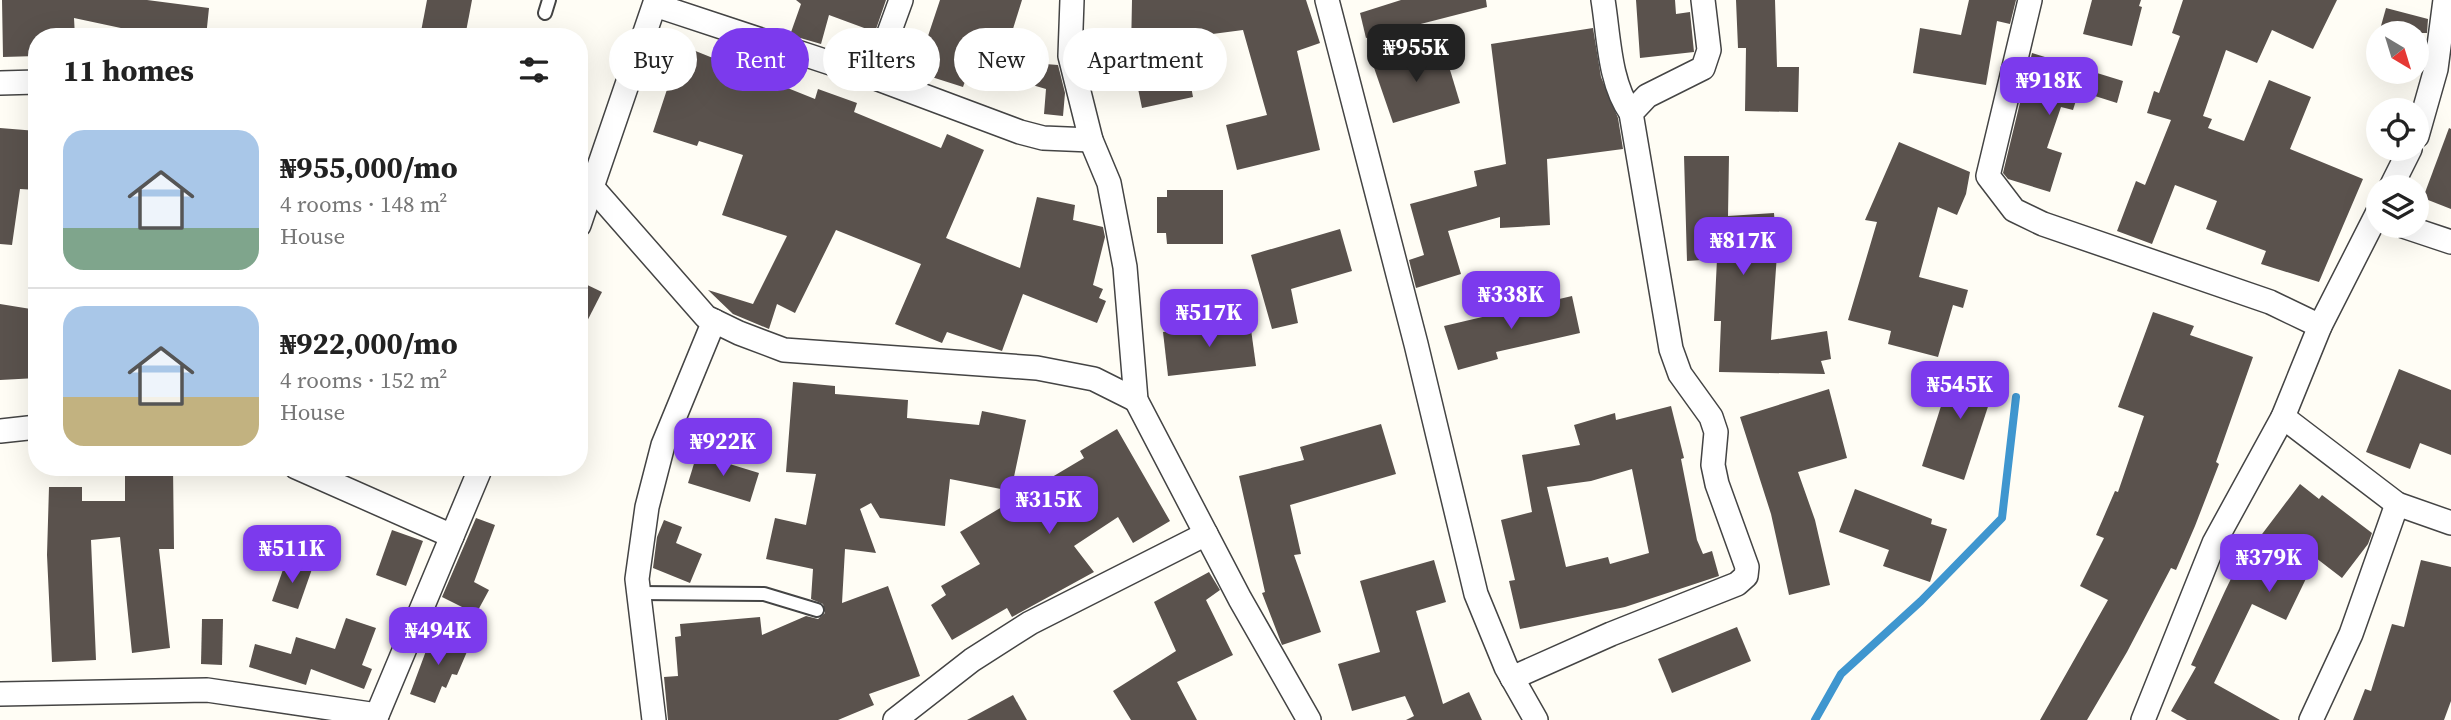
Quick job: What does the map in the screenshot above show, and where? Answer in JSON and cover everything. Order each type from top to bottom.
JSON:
[{"type":"street","points":[[891,28],[901,0]]},
{"type":"street","points":[[1072,0],[1070,56],[1091,140],[1109,183],[1125,267],[1136,400],[1206,534],[1309,720]]},
{"type":"street","points":[[1327,0],[1416,344],[1476,594],[1512,678],[1536,720]]},
{"type":"street","points":[[1512,678],[1611,634],[1737,584],[1746,576],[1747,567],[1717,484],[1713,465],[1716,432],[1712,417],[1680,374],[1671,349],[1631,113],[1622,100],[1615,76],[1603,0]]},
{"type":"street","points":[[1631,113],[1647,96],[1703,68],[1709,50],[1703,0]]},
{"type":"street","points":[[2030,0],[1988,176],[2014,210],[2043,224],[2270,302],[2320,326]]},
{"type":"street","points":[[2428,98],[2436,69],[2441,1]]},
{"type":"street","points":[[588,199],[655,3],[823,60]]},
{"type":"street","points":[[0,83],[28,82]]},
{"type":"street","points":[[910,91],[1020,132],[1043,138],[1091,140]]},
{"type":"street","points":[[592,187],[706,317],[784,350],[1037,368],[1094,379],[1136,400]]},
{"type":"street","points":[[2429,235],[2451,242]]},
{"type":"street","points":[[2143,720],[2214,543],[2283,417],[2320,326],[2366,237]]},
{"type":"street","points":[[654,720],[637,579],[647,507],[663,445],[715,321]]},
{"type":"street","points":[[2283,417],[2397,504],[2451,523]]},
{"type":"street","points":[[0,430],[28,428]]},
{"type":"street","points":[[316,476],[452,536]]},
{"type":"street","points":[[0,694],[207,690],[376,718],[477,476]]},
{"type":"street","points":[[2311,720],[2351,634],[2397,504]]},
{"type":"street","points":[[895,720],[972,660],[1030,623],[1206,534]]},
{"type":"lane","points":[[638,593],[764,594],[817,610]]},
{"type":"building","points":[[2,0],[147,0],[209,8],[207,28],[121,28],[74,18],[75,28],[28,28],[28,56],[3,57]]},
{"type":"building","points":[[427,0],[472,0],[467,28],[422,28]]},
{"type":"building","points":[[796,0],[886,0],[876,28],[864,28],[829,15],[825,28],[823,28],[821,44],[809,41],[809,28],[792,28],[801,4]]},
{"type":"building","points":[[940,0],[1022,0],[1013,28],[954,28],[954,84],[940,80],[940,28],[931,28]]},
{"type":"building","points":[[1132,0],[1306,0],[1320,43],[1297,51],[1320,150],[1237,170],[1226,125],[1267,115],[1243,30],[1227,32],[1227,28],[1131,28]]},
{"type":"building","points":[[1401,0],[1486,0],[1487,7],[1366,38],[1360,13]]},
{"type":"building","points":[[1636,0],[1675,0],[1676,14],[1690,12],[1694,52],[1640,58]]},
{"type":"building","points":[[1736,0],[1775,0],[1777,67],[1799,67],[1798,112],[1745,111],[1746,48],[1738,48]]},
{"type":"building","points":[[1969,0],[2016,0],[2010,24],[1997,21],[1986,85],[1913,73],[1920,28],[1961,35]]},
{"type":"building","points":[[2092,0],[2141,0],[2139,6],[2142,7],[2132,46],[2083,34]]},
{"type":"building","points":[[2183,0],[2337,0],[2313,49],[2272,30],[2257,63],[2226,50],[2203,116],[2212,119],[2208,128],[2244,141],[2269,80],[2311,97],[2290,149],[2363,179],[2319,282],[2261,264],[2266,251],[2206,229],[2217,201],[2175,185],[2152,244],[2117,231],[2136,181],[2145,185],[2171,120],[2147,113],[2154,91],[2159,93],[2180,36],[2172,33]]},
{"type":"building","points":[[2386,8],[2428,19],[2428,21],[2382,21]]},
{"type":"building","points":[[1593,28],[1601,77],[1618,118],[1623,149],[1547,159],[1550,225],[1500,228],[1500,217],[1448,231],[1461,274],[1416,288],[1409,260],[1424,255],[1410,204],[1477,186],[1474,171],[1506,164],[1491,44]]},
{"type":"building","points":[[1444,50],[1460,103],[1393,123],[1371,59]]},
{"type":"building","points":[[697,52],[711,57],[711,91],[795,91],[815,99],[818,89],[857,103],[854,112],[941,148],[947,134],[984,150],[946,238],[1020,268],[1037,197],[1075,205],[1073,220],[1103,227],[1105,237],[1093,285],[1103,289],[1099,298],[1106,301],[1097,323],[1023,294],[1002,351],[947,332],[942,343],[895,324],[921,264],[836,230],[795,313],[777,304],[769,329],[733,314],[708,290],[753,304],[787,236],[722,215],[743,155],[699,141],[697,146],[653,132],[666,91],[697,91]]},
{"type":"building","points":[[2032,53],[2123,81],[2117,103],[2079,91],[2073,110],[2061,107],[2047,148],[2062,153],[2050,192],[2008,179],[2003,173]]},
{"type":"building","points":[[1049,64],[1058,65],[1065,93],[1063,116],[1044,114],[1046,91],[1049,91]]},
{"type":"building","points":[[1138,91],[1192,91],[1193,97],[1142,108]]},
{"type":"building","points":[[0,128],[28,130],[28,189],[20,189],[12,245],[0,244]]},
{"type":"building","points":[[2449,128],[2451,209],[2429,200],[2429,182]]},
{"type":"building","points":[[1899,142],[1970,172],[1966,194],[1957,215],[1938,207],[1919,277],[1968,290],[1963,308],[1953,305],[1938,357],[1888,344],[1891,331],[1848,320],[1877,222],[1865,220]]},
{"type":"building","points":[[1684,156],[1729,156],[1728,216],[1774,213],[1777,254],[1771,340],[1827,331],[1831,359],[1821,361],[1825,374],[1719,372],[1721,321],[1714,321],[1717,259],[1687,261]]},
{"type":"building","points":[[1167,190],[1223,190],[1223,244],[1167,244],[1166,233],[1157,233],[1157,197],[1167,197]]},
{"type":"building","points":[[1340,229],[1352,271],[1291,289],[1298,323],[1272,329],[1251,255]]},
{"type":"building","points":[[588,285],[602,292],[588,319]]},
{"type":"building","points":[[1572,296],[1580,333],[1496,352],[1498,359],[1458,370],[1444,326]]},
{"type":"building","points":[[0,304],[28,309],[28,378],[0,380]]},
{"type":"building","points":[[2153,312],[2194,326],[2190,335],[2253,357],[2216,462],[2219,464],[2176,570],[2171,568],[2127,652],[2087,720],[2040,720],[2108,600],[2080,586],[2104,538],[2096,535],[2115,491],[2118,492],[2144,416],[2118,407]]},
{"type":"building","points":[[1250,322],[1256,366],[1168,376],[1163,332]]},
{"type":"building","points":[[1955,362],[1998,376],[1964,480],[1922,466]]},
{"type":"building","points":[[2399,369],[2451,390],[2451,455],[2420,443],[2410,469],[2366,452]]},
{"type":"building","points":[[793,382],[835,386],[835,394],[908,400],[907,418],[979,425],[982,411],[1026,420],[1011,491],[950,479],[945,526],[880,518],[871,503],[860,509],[876,553],[845,549],[842,603],[888,586],[920,676],[869,694],[874,705],[838,720],[668,720],[664,677],[678,676],[675,637],[681,636],[680,624],[760,617],[762,635],[806,616],[818,619],[825,613],[823,604],[811,599],[813,569],[766,559],[775,518],[806,525],[816,474],[786,472]]},
{"type":"building","points":[[1829,389],[1847,458],[1798,472],[1815,520],[1830,585],[1789,595],[1771,514],[1740,417]]},
{"type":"building","points":[[1671,406],[1684,458],[1681,459],[1697,540],[1703,554],[1712,551],[1719,576],[1625,607],[1520,629],[1509,581],[1515,580],[1501,520],[1532,512],[1522,455],[1580,445],[1574,425],[1615,413],[1616,420]],"holes":[[[1632,469],[1649,553],[1610,564],[1608,557],[1566,567],[1547,487],[1591,481]]]},
{"type":"building","points":[[1381,424],[1396,474],[1290,505],[1301,554],[1294,555],[1321,632],[1282,645],[1262,593],[1265,592],[1239,476],[1304,460],[1300,447]]},
{"type":"building","points":[[1117,429],[1170,521],[1133,543],[1118,517],[1074,546],[1094,572],[1012,617],[1007,608],[952,640],[931,605],[946,595],[941,586],[980,564],[960,532],[1084,458],[1080,451]]},
{"type":"building","points":[[697,454],[759,473],[750,502],[688,483]]},
{"type":"building","points":[[125,476],[173,476],[174,549],[159,549],[170,648],[132,653],[120,537],[91,540],[96,660],[52,662],[47,555],[49,487],[82,487],[82,501],[125,501]]},
{"type":"building","points":[[2300,484],[2319,499],[2322,495],[2372,533],[2368,544],[2342,578],[2316,558],[2286,620],[2252,604],[2214,683],[2280,720],[2187,720],[2171,711],[2196,667],[2191,665],[2225,591],[2248,544],[2253,546]]},
{"type":"building","points":[[1855,489],[1932,519],[1931,524],[1947,529],[1930,582],[1883,566],[1889,550],[1839,532]]},
{"type":"building","points":[[476,518],[495,525],[474,582],[489,590],[476,614],[442,597]]},
{"type":"building","points":[[664,520],[682,527],[676,543],[702,554],[690,583],[653,568],[657,537]]},
{"type":"building","points":[[392,530],[423,541],[406,586],[376,575]]},
{"type":"building","points":[[1434,560],[1446,602],[1416,611],[1443,704],[1469,692],[1482,720],[1406,720],[1414,716],[1405,696],[1352,711],[1338,664],[1380,652],[1360,581]]},
{"type":"building","points":[[2421,560],[2451,567],[2451,701],[2444,720],[2353,720],[2365,689],[2371,691],[2392,624],[2404,627]]},
{"type":"building","points":[[286,561],[312,569],[298,609],[272,601]]},
{"type":"building","points":[[1209,572],[1220,590],[1206,600],[1233,655],[1177,682],[1197,720],[1131,720],[1113,691],[1176,651],[1154,602]]},
{"type":"building","points":[[346,618],[376,628],[362,665],[372,669],[364,689],[311,669],[306,685],[249,667],[255,644],[291,654],[296,637],[335,649]]},
{"type":"building","points":[[202,619],[223,619],[222,665],[201,664]]},
{"type":"building","points":[[1737,627],[1751,661],[1672,693],[1658,659]]},
{"type":"building","points":[[433,632],[469,647],[457,675],[452,674],[446,688],[442,686],[435,703],[410,694]]},
{"type":"building","points":[[1013,695],[1027,720],[967,720]]},
{"type":"waterway","points":[[1815,720],[1841,674],[1921,601],[2002,518],[2016,397]]}]
